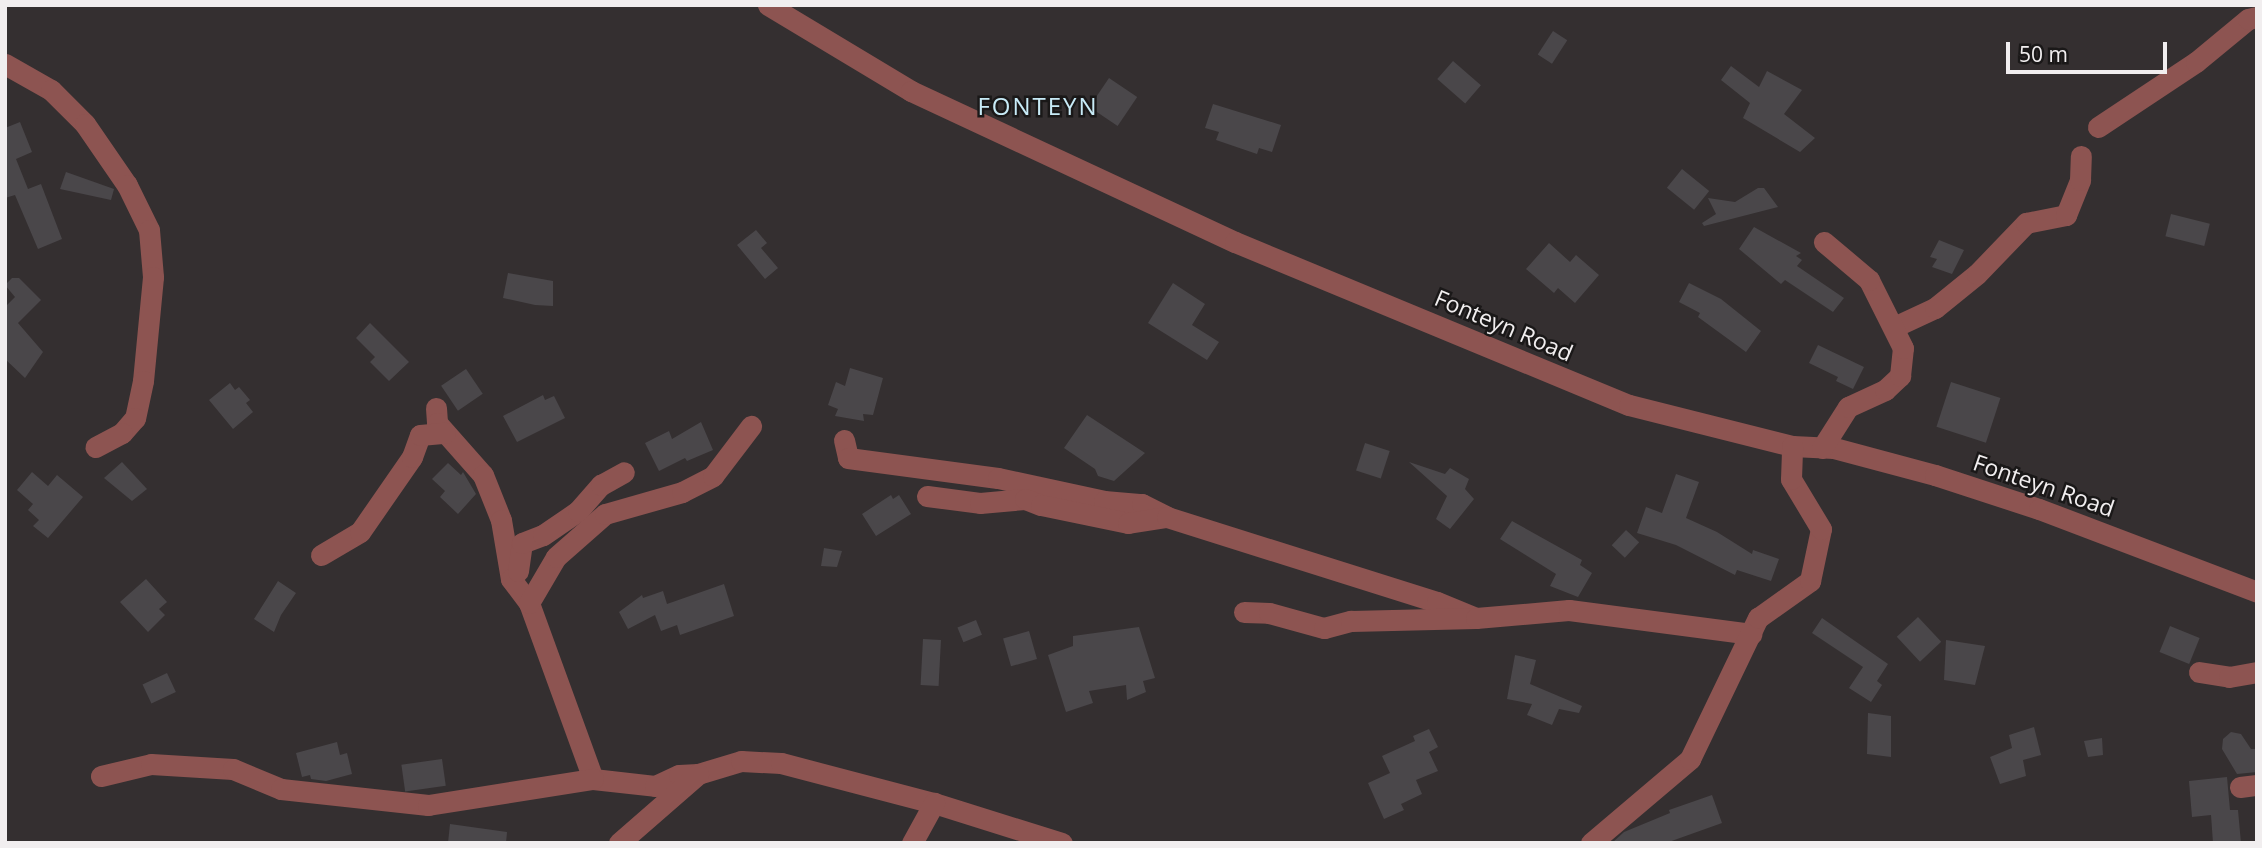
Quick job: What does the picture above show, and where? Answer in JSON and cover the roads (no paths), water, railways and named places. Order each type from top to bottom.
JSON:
[{"type":"street","name":"Fonteyn Road","points":[[768,5],[911,91],[1235,242],[1629,405],[1792,446],[1834,448],[1935,475],[2039,509],[2257,592]]},
{"type":"street","points":[[2098,127],[2196,62],[2248,19],[2257,17]]},
{"type":"street","points":[[5,64],[51,90],[85,124],[127,185],[149,230],[153,277],[143,381],[135,418],[122,433],[96,447]]},
{"type":"street","points":[[1894,327],[1935,308],[1976,274],[2026,223],[2066,215],[2080,180],[2081,156]]},
{"type":"street","points":[[1822,448],[1832,426],[1848,407],[1885,390],[1900,376],[1903,348],[1869,280],[1824,242]]},
{"type":"street","points":[[436,408],[437,423],[483,475],[501,520],[511,579],[529,603]]},
{"type":"street","points":[[529,603],[556,557],[605,514],[682,492],[713,476],[751,426]]},
{"type":"street","points":[[321,555],[360,531],[366,524],[412,457],[421,435],[445,433]]},
{"type":"street","points":[[844,440],[848,458],[998,478],[1104,500],[1142,504],[1167,517],[1437,602],[1476,618]]},
{"type":"street","points":[[1591,843],[1690,759],[1758,618],[1810,581],[1821,529],[1791,479],[1792,446]]},
{"type":"street","points":[[593,779],[518,569],[522,543],[543,535],[578,511],[601,485],[624,472]]},
{"type":"street","points":[[927,496],[981,503],[1025,499],[1041,505],[1128,523],[1167,517]]},
{"type":"street","points":[[1244,612],[1269,613],[1324,628],[1352,621],[1476,618],[1569,610],[1751,634]]},
{"type":"street","points":[[2199,672],[2229,677],[2257,672]]},
{"type":"street","points":[[101,776],[151,764],[233,769],[281,789],[428,805],[593,779],[654,786],[679,775],[698,774],[741,761],[781,763],[934,803],[1062,843]]},
{"type":"street","points":[[619,843],[698,774]]},
{"type":"street","points":[[912,843],[934,803]]},
{"type":"district","name":"FONTEYN","points":[[1038,106]]}]
